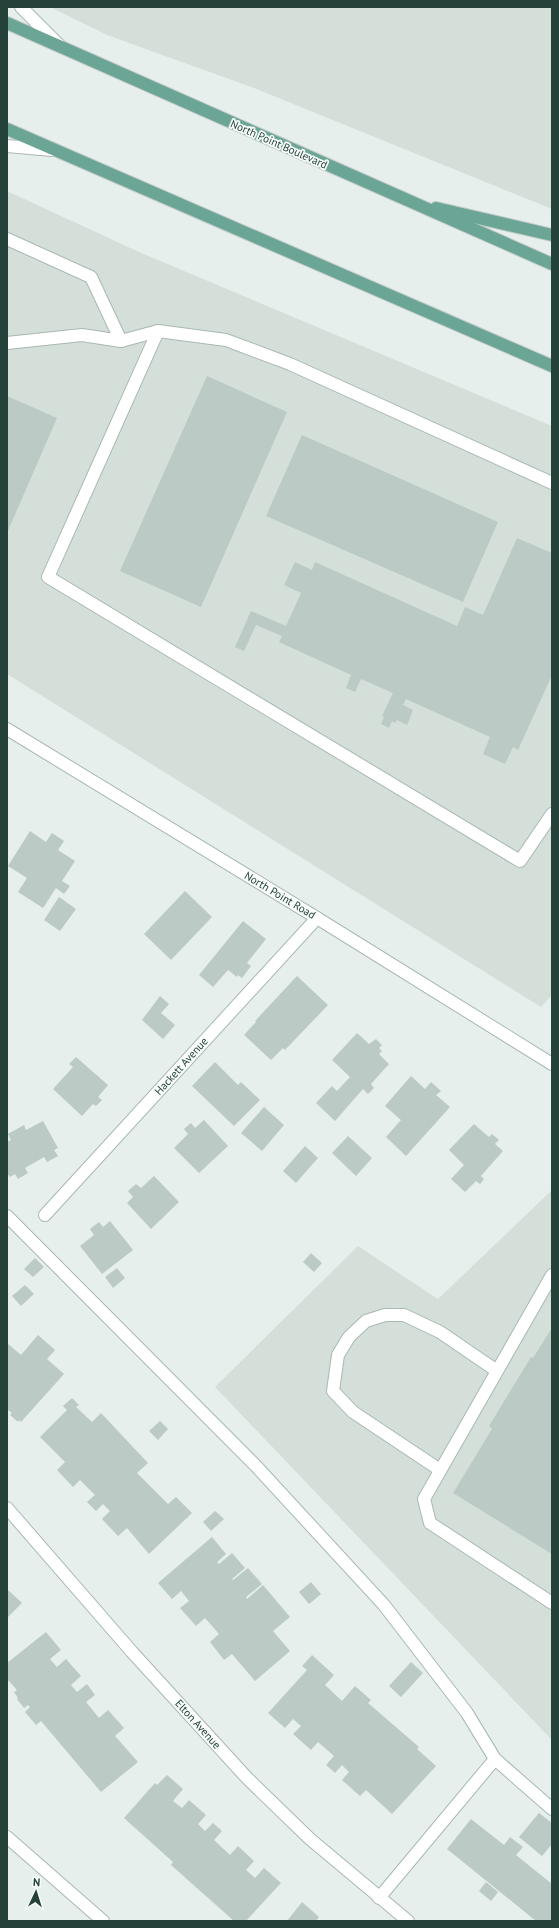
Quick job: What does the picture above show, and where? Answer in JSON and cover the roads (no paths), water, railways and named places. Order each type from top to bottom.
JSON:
[{"type":"main road","name":"North Point Boulevard","points":[[7,23],[552,264]]},
{"type":"main road","points":[[7,129],[552,366]]},
{"type":"main road","points":[[405,200],[552,235]]},
{"type":"street","points":[[21,7],[59,45]]},
{"type":"street","points":[[7,146],[54,150]]},
{"type":"street","points":[[7,239],[91,277],[121,341]]},
{"type":"street","points":[[158,331],[48,577],[520,861],[552,814]]},
{"type":"street","points":[[7,344],[82,336],[121,341],[158,331],[226,340],[290,364],[552,482]]},
{"type":"street","name":"North Point Road","points":[[7,729],[317,918],[552,1064]]},
{"type":"street","name":"Hackett Avenue","points":[[45,1215],[317,918]]},
{"type":"street","points":[[7,1216],[28,1234],[256,1466],[384,1605],[467,1713],[495,1759],[552,1809]]},
{"type":"street","points":[[551,1278],[424,1499],[430,1523],[552,1603]]},
{"type":"street","points":[[440,1470],[353,1412],[333,1391],[338,1355],[349,1337],[366,1321],[385,1315],[404,1315],[440,1332],[497,1371]]},
{"type":"street","name":"Elton Avenue","points":[[7,1508],[132,1652],[247,1778],[310,1839],[408,1921]]},
{"type":"street","points":[[379,1898],[495,1759]]},
{"type":"street","points":[[7,1837],[103,1921]]}]
